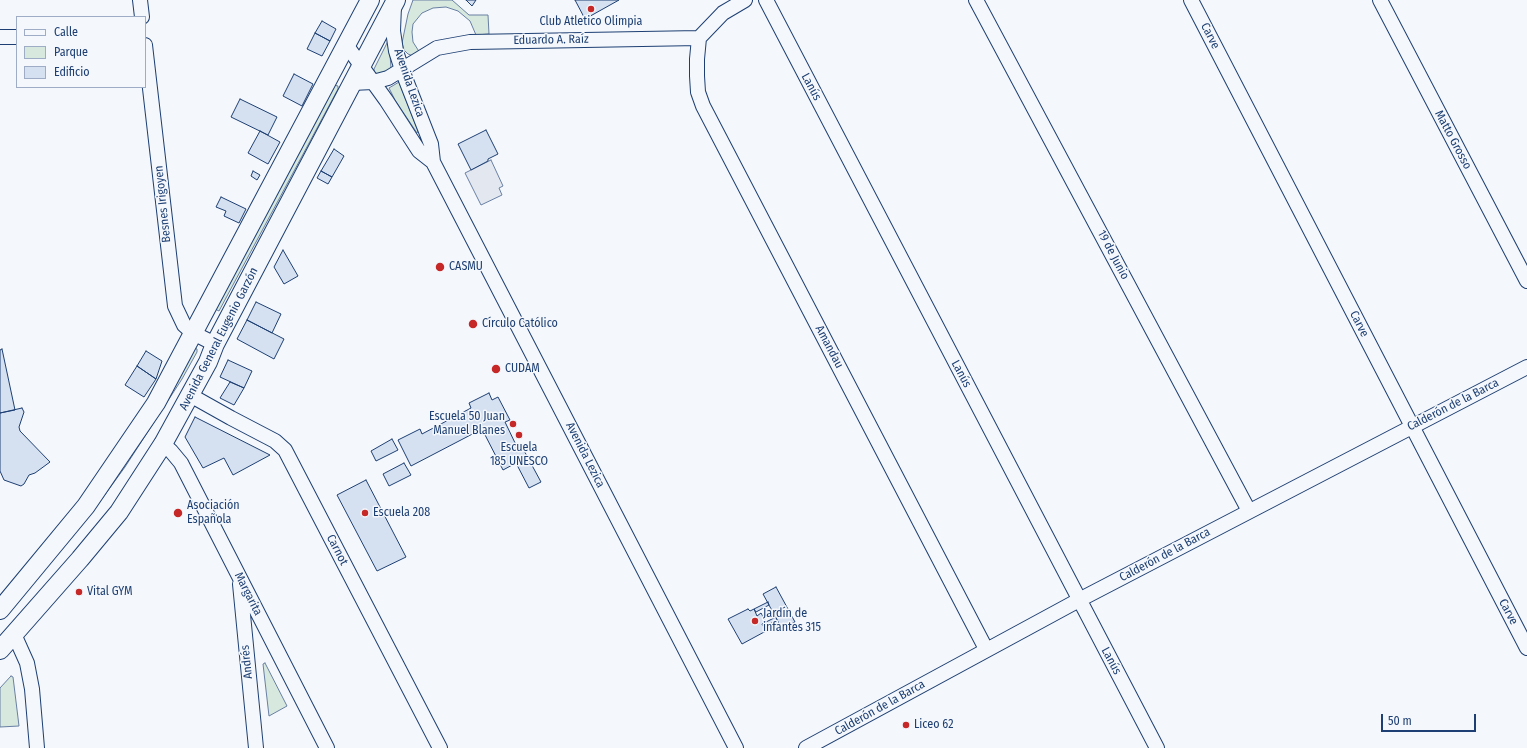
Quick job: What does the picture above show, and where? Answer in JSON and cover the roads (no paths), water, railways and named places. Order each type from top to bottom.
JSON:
[{"type":"main road","name":"Avenida General Eugenio Garzón","points":[[0,610],[86,506],[156,403],[347,46],[370,0]]},
{"type":"main road","name":"Avenida General Eugenio Garzón","points":[[0,650],[119,512],[163,444],[208,362],[215,344],[395,2]]},
{"type":"street","points":[[140,0],[142,16]]},
{"type":"street","points":[[699,38],[723,13],[745,0]]},
{"type":"street","name":"Lanús","points":[[766,0],[1157,748]]},
{"type":"street","name":"19 de Junio","points":[[976,0],[1249,511]]},
{"type":"street","name":"Carve","points":[[1191,0],[1527,648]]},
{"type":"street","name":"Matto Grosso","points":[[1380,0],[1527,281]]},
{"type":"street","name":"Avenida Lezica","points":[[395,2],[393,31],[396,51],[431,144],[433,162],[736,748]]},
{"type":"street","points":[[0,37],[16,37]]},
{"type":"street","name":"Eduardo A. Raíz","points":[[352,83],[374,82],[388,78],[437,48],[470,42],[699,38]]},
{"type":"street","name":"Amandau","points":[[699,38],[697,76],[698,92],[703,106],[986,650]]},
{"type":"street","name":"Avenida Lezica","points":[[347,46],[374,82],[419,151],[433,162]]},
{"type":"street","name":"Besnes Irigoyen","points":[[146,54],[174,306],[184,325],[193,333],[215,344]]},
{"type":"street","name":"Calderón de la Barca","points":[[806,748],[1079,600],[1527,367]]},
{"type":"street","name":"Carnot","points":[[190,395],[275,441],[285,450],[440,748]]},
{"type":"street","name":"Margarita","points":[[163,444],[181,463],[328,748]]},
{"type":"street","name":"Andrés","points":[[239,576],[256,748]]},
{"type":"street","points":[[14,634],[27,663],[32,689],[37,748]]},
{"type":"place","name":"Club Atletico Olimpia","points":[[591,9]]},
{"type":"place","name":"CASMU","points":[[440,267]]},
{"type":"place","name":"Círculo Católico","points":[[473,324]]},
{"type":"place","name":"CUDAM","points":[[496,369]]},
{"type":"place","name":"Escuela 50 Juan Manuel Blanes","points":[[513,424]]},
{"type":"place","name":"Escuela 185 UNESCO","points":[[519,435]]},
{"type":"place","name":"Asociación Española","points":[[178,513]]},
{"type":"place","name":"Escuela 208","points":[[365,513]]},
{"type":"place","name":"Vital GYM","points":[[79,592]]},
{"type":"place","name":"Jardín de infantes 315","points":[[755,621]]},
{"type":"place","name":"Liceo 62","points":[[906,725]]}]
